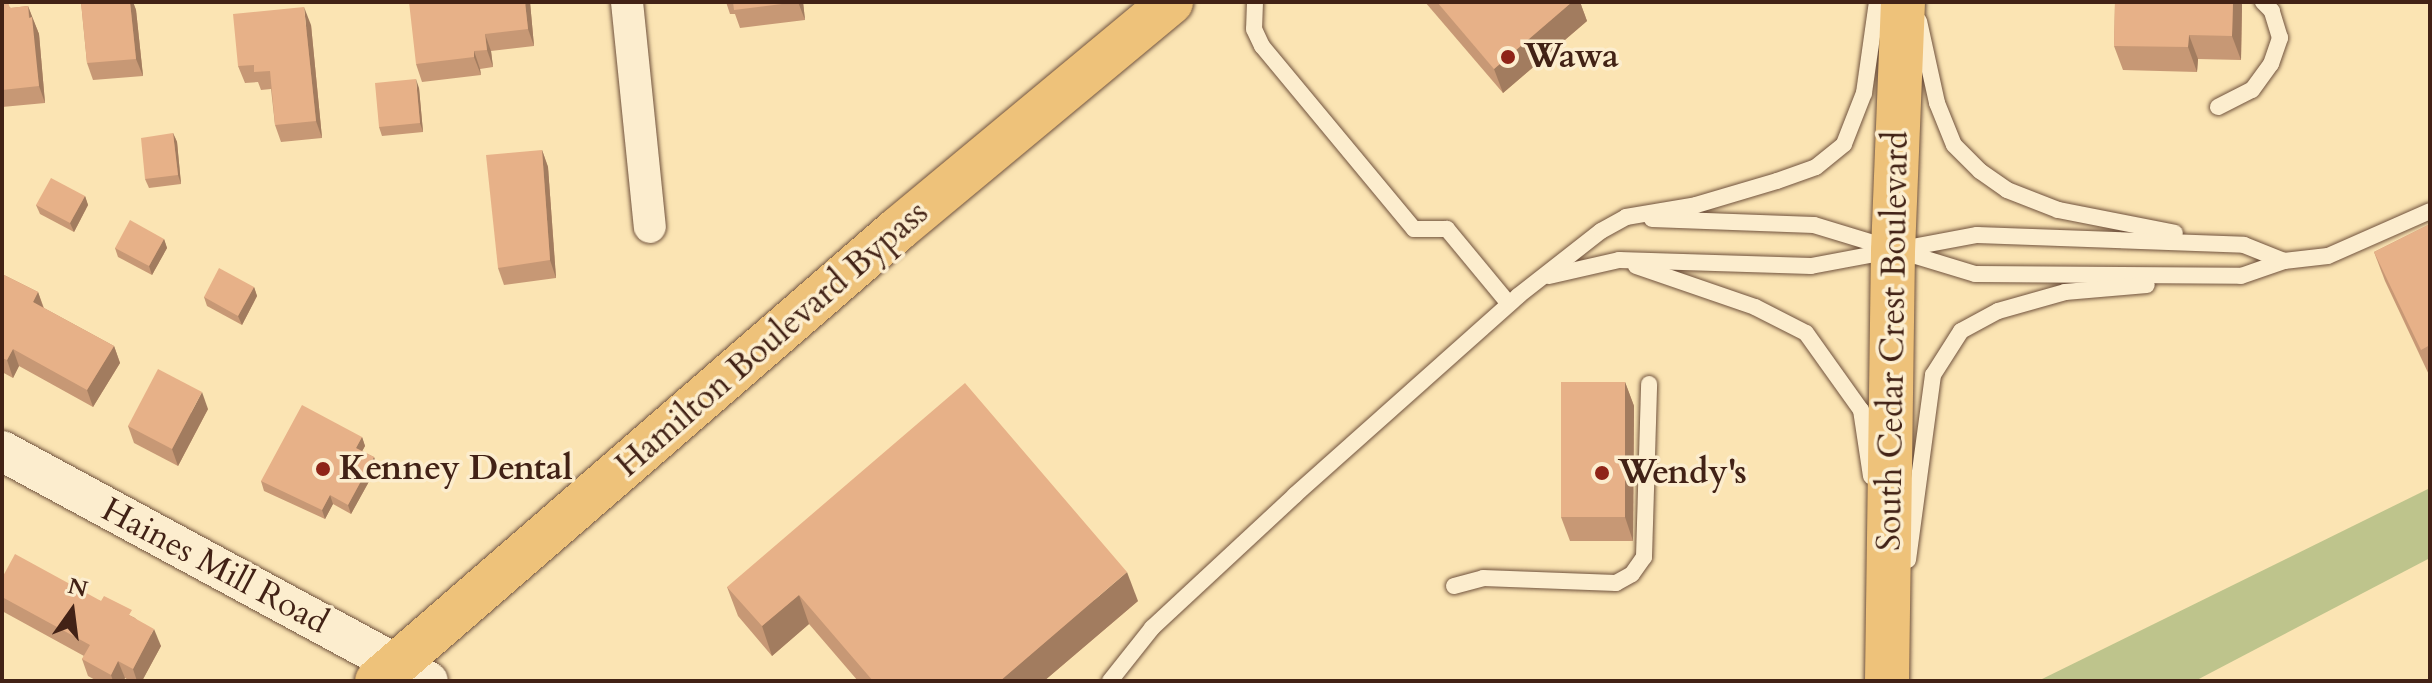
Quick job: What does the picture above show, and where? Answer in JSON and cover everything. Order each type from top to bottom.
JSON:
[{"type":"main road","name":"Hamilton Boulevard Bypass","points":[[401,675],[898,229],[1171,2]]},
{"type":"main road","name":"South Cedar Crest Boulevard","points":[[1890,681],[1888,585],[1893,251],[1903,2]]},
{"type":"street","points":[[627,2],[650,227]]},
{"type":"street","name":"Haines Mill Road","points":[[2,451],[401,675]]},
{"type":"lane","points":[[1255,2],[1254,29],[1262,46],[1414,229],[1447,229],[1509,304]]},
{"type":"lane","points":[[1110,681],[1152,628],[1509,304],[1601,231],[1626,217],[1696,205],[1777,181],[1816,167],[1844,144],[1864,93],[1877,2]]},
{"type":"lane","points":[[1915,2],[1937,103],[1954,145],[1980,171],[2007,190],[2058,210],[2244,245],[2284,261]]},
{"type":"lane","points":[[2218,107],[2252,90],[2271,64],[2280,38],[2272,11],[2263,2]]},
{"type":"lane","points":[[1890,681],[1933,375],[1961,331],[1998,311],[2065,292],[2241,276],[2284,261],[2328,256],[2430,211]]},
{"type":"lane","points":[[1626,217],[1814,225],[1975,274],[2241,276]]},
{"type":"lane","points":[[1543,278],[1619,260],[1811,266],[1977,235],[2244,245]]},
{"type":"lane","points":[[1619,260],[1755,307],[1806,333],[1861,410],[1888,585]]},
{"type":"lane","points":[[1454,586],[1483,578],[1616,583],[1632,574],[1644,557],[1649,384]]},
{"type":"green space","points":[[2430,488],[2430,558],[2195,681],[2038,681]]},
{"type":"building","points":[[2,2],[8,2],[10,8],[28,6],[29,18],[32,17],[39,86],[2,90]]},
{"type":"building","points":[[81,2],[130,2],[136,59],[87,63]]},
{"type":"building","points":[[409,2],[525,2],[528,29],[485,34],[487,50],[474,51],[474,57],[416,64]]},
{"type":"building","points":[[733,2],[798,2],[734,10]]},
{"type":"building","points":[[1437,2],[1572,2],[1494,69]]},
{"type":"building","points":[[2115,2],[2233,2],[2232,36],[2189,35],[2188,47],[2114,46]]},
{"type":"building","points":[[304,7],[316,121],[275,125],[270,71],[254,72],[254,65],[238,66],[233,14]]},
{"type":"building","points":[[416,79],[420,123],[379,127],[375,83]]},
{"type":"building","points":[[173,133],[178,175],[145,179],[141,138]]},
{"type":"building","points":[[542,150],[550,260],[498,268],[486,155]]},
{"type":"building","points":[[51,178],[85,196],[70,223],[36,205]]},
{"type":"building","points":[[130,220],[164,239],[149,266],[115,248]]},
{"type":"building","points":[[2430,224],[2430,345],[2421,350],[2374,252]]},
{"type":"building","points":[[219,268],[254,287],[238,316],[204,297]]},
{"type":"building","points":[[2,274],[38,292],[33,302],[114,346],[87,390],[13,349],[7,360],[2,358]]},
{"type":"building","points":[[158,369],[202,392],[172,449],[128,426]]},
{"type":"building","name":"Wendy's","points":[[1561,382],[1625,382],[1625,517],[1561,517]]},
{"type":"building","points":[[965,383],[1127,572],[1000,681],[873,681],[799,595],[762,626],[727,587]]},
{"type":"building","name":"Kenney Dental","points":[[302,405],[362,437],[356,448],[374,457],[348,505],[330,495],[322,510],[261,481]]},
{"type":"building","points":[[15,554],[101,601],[104,596],[132,610],[129,615],[154,629],[133,669],[118,661],[111,675],[82,659],[90,645],[2,597],[2,578]]},
{"type":"place","name":"Wawa","points":[[1508,57]]},
{"type":"place","name":"Kenney Dental","points":[[323,469]]},
{"type":"place","name":"Wendy's","points":[[1602,473]]}]
